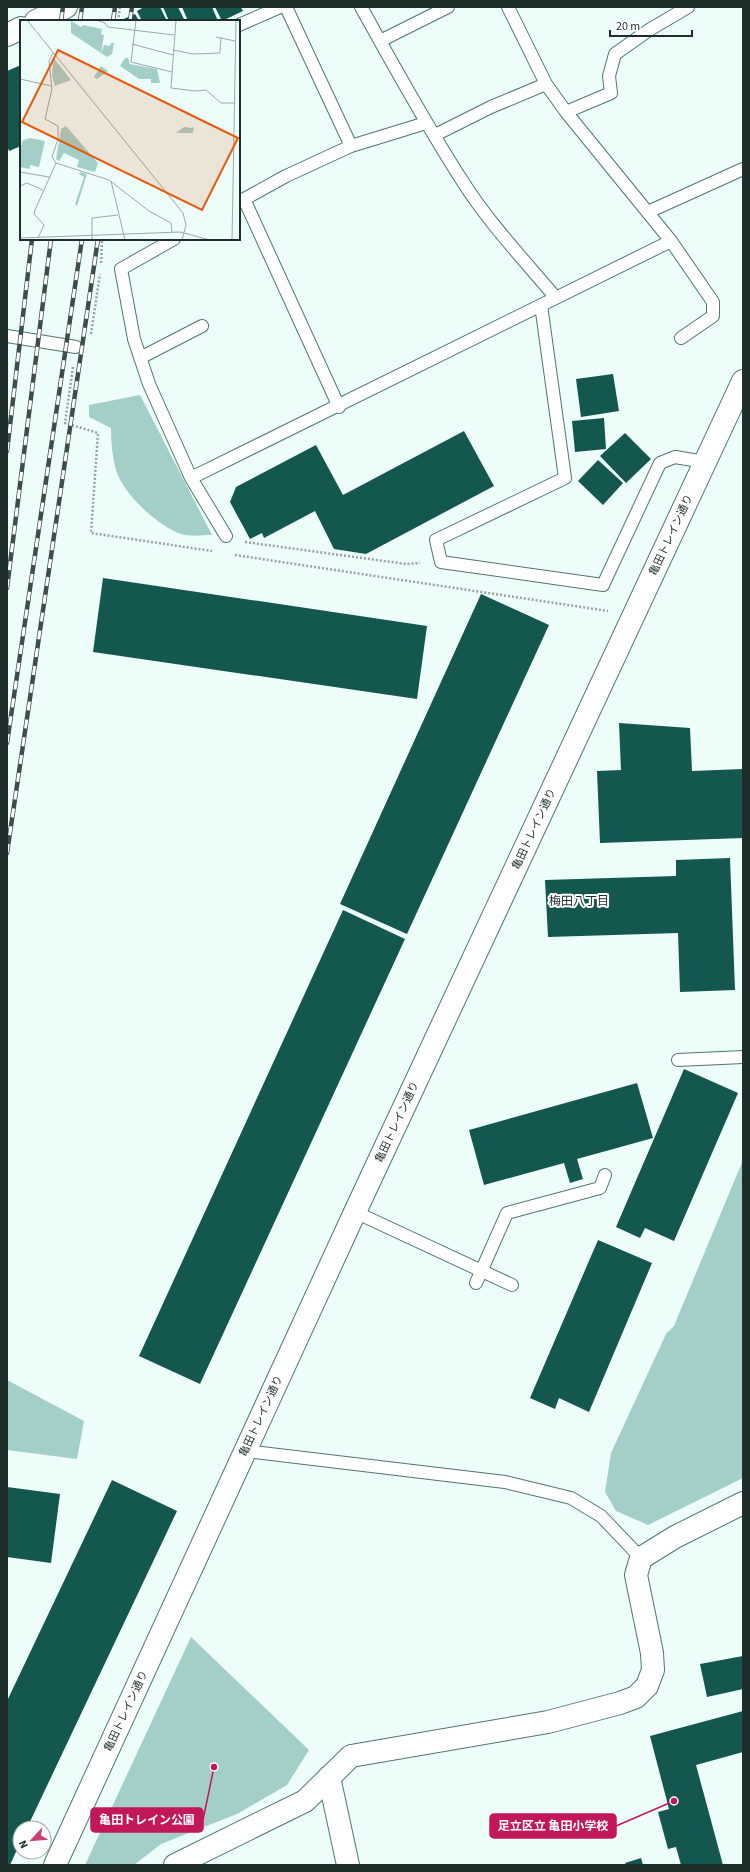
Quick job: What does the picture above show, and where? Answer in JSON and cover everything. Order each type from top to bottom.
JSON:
[{"type":"street","points":[[43,15],[66,7]]},
{"type":"street","points":[[7,35],[20,28]]},
{"type":"street","name":"亀田トレイン通り","points":[[55,1865],[355,1212],[743,381]]},
{"type":"street","points":[[175,1865],[305,1801],[350,1756],[548,1722],[620,1703],[636,1697],[648,1686],[653,1670],[652,1653],[636,1575],[640,1558],[675,1537],[743,1503]]},
{"type":"street","points":[[329,1778],[348,1865]]},
{"type":"lane","points":[[240,25],[280,7]]},
{"type":"lane","points":[[286,7],[351,146]]},
{"type":"lane","points":[[361,7],[426,124],[464,183],[502,234],[556,298]]},
{"type":"lane","points":[[380,41],[448,7]]},
{"type":"lane","points":[[508,7],[546,84],[566,112],[671,241],[713,302],[713,316],[681,338]]},
{"type":"lane","points":[[566,112],[611,93],[609,76],[615,54],[649,30],[688,7]]},
{"type":"lane","points":[[434,135],[491,107],[546,84]]},
{"type":"lane","points":[[339,407],[241,200],[286,176],[351,146],[376,137],[426,124]]},
{"type":"lane","points":[[648,212],[743,170]]},
{"type":"lane","points":[[172,240],[121,269],[134,339],[149,384],[191,478],[226,536]]},
{"type":"lane","points":[[191,478],[339,407],[541,304],[671,241]]},
{"type":"lane","points":[[541,304],[565,478],[436,540],[441,562],[603,585],[660,463],[675,457],[684,457],[705,462]]},
{"type":"lane","points":[[140,358],[202,326]]},
{"type":"lane","points":[[7,336],[76,347]]},
{"type":"lane","points":[[678,1060],[743,1057]]},
{"type":"lane","points":[[476,1283],[508,1213],[600,1188],[605,1175]]},
{"type":"lane","points":[[355,1212],[512,1286]]},
{"type":"lane","points":[[245,1451],[505,1482],[571,1498],[601,1516],[640,1558]]},
{"type":"path","points":[[118,20],[120,7]]},
{"type":"path","points":[[102,240],[100,274],[88,348],[76,347],[65,423],[98,433],[91,533],[216,552]]},
{"type":"path","points":[[226,536],[230,540],[406,564],[441,562]]},
{"type":"path","points":[[232,554],[608,611]]},
{"type":"green space","points":[[140,395],[212,535],[196,536],[181,534],[162,524],[142,508],[126,489],[120,479],[114,460],[111,428],[89,417],[89,405]]},
{"type":"green space","points":[[743,1160],[743,1478],[648,1525],[616,1511],[605,1492],[611,1453],[666,1334],[674,1326]]},
{"type":"green space","points":[[7,1380],[84,1421],[77,1459],[7,1450]]},
{"type":"green space","points":[[191,1637],[309,1750],[287,1785],[237,1814],[161,1844],[134,1865],[85,1865]]},
{"type":"building","points":[[144,7],[160,7],[166,20],[142,20],[137,11]]},
{"type":"building","points":[[163,7],[178,7],[184,20],[169,20]]},
{"type":"building","points":[[182,7],[212,7],[218,20],[188,20]]},
{"type":"building","points":[[215,7],[241,7],[243,11],[222,20]]},
{"type":"building","points":[[135,14],[138,20],[121,20]]},
{"type":"building","points":[[20,65],[20,146],[9,151],[7,146],[7,71]]},
{"type":"building","points":[[613,374],[619,411],[581,417],[576,379]]},
{"type":"building","points":[[604,418],[606,449],[575,452],[572,421]]},
{"type":"building","points":[[464,431],[494,486],[366,554],[334,549],[315,511],[264,538],[262,533],[250,539],[230,502],[236,487],[316,445],[343,495]]},
{"type":"building","points":[[625,433],[651,459],[626,483],[600,456]]},
{"type":"building","points":[[598,460],[623,483],[603,505],[578,481]]},
{"type":"building","points":[[103,578],[427,626],[417,699],[93,652]]},
{"type":"building","points":[[481,594],[549,625],[407,934],[340,904]]},
{"type":"building","points":[[619,723],[690,728],[692,771],[743,769],[743,838],[600,843],[597,771],[621,770]]},
{"type":"building","points":[[730,858],[735,990],[680,992],[678,933],[548,937],[545,880],[676,876],[676,860]]},
{"type":"building","points":[[343,910],[405,939],[200,1384],[139,1356]]},
{"type":"building","points":[[684,1069],[738,1093],[674,1241],[645,1228],[640,1238],[616,1227]]},
{"type":"building","points":[[637,1083],[653,1138],[577,1159],[583,1179],[570,1183],[564,1163],[484,1185],[469,1130]]},
{"type":"building","points":[[598,1240],[652,1263],[589,1412],[559,1398],[555,1409],[530,1398]]},
{"type":"building","points":[[112,1480],[177,1511],[31,1820],[12,1820],[12,1860],[10,1865],[7,1865],[7,1701]]},
{"type":"building","points":[[7,1487],[60,1494],[51,1563],[7,1557]]},
{"type":"building","points":[[743,1656],[743,1689],[707,1697],[700,1664]]},
{"type":"building","points":[[743,1711],[743,1752],[696,1765],[723,1865],[681,1865],[676,1847],[668,1849],[658,1812],[669,1809],[650,1736]]},
{"type":"building","points":[[641,1858],[643,1865],[626,1865],[625,1863]]},
{"type":"railway","points":[[61,20],[63,7]]},
{"type":"railway","points":[[80,20],[82,7]]},
{"type":"railway","points":[[113,20],[115,7]]},
{"type":"railway","points":[[130,20],[132,7]]},
{"type":"railway","points":[[7,451],[32,240]]},
{"type":"railway","points":[[7,588],[51,240]]},
{"type":"railway","points":[[7,743],[82,240]]},
{"type":"railway","points":[[7,853],[98,240]]},
{"type":"place","name":"亀田トレイン公園","points":[[214,1767]]},
{"type":"place","name":"足立区立 亀田小学校","points":[[674,1801]]},
{"type":"district","name":"梅田八丁目","points":[[579,901]]}]
